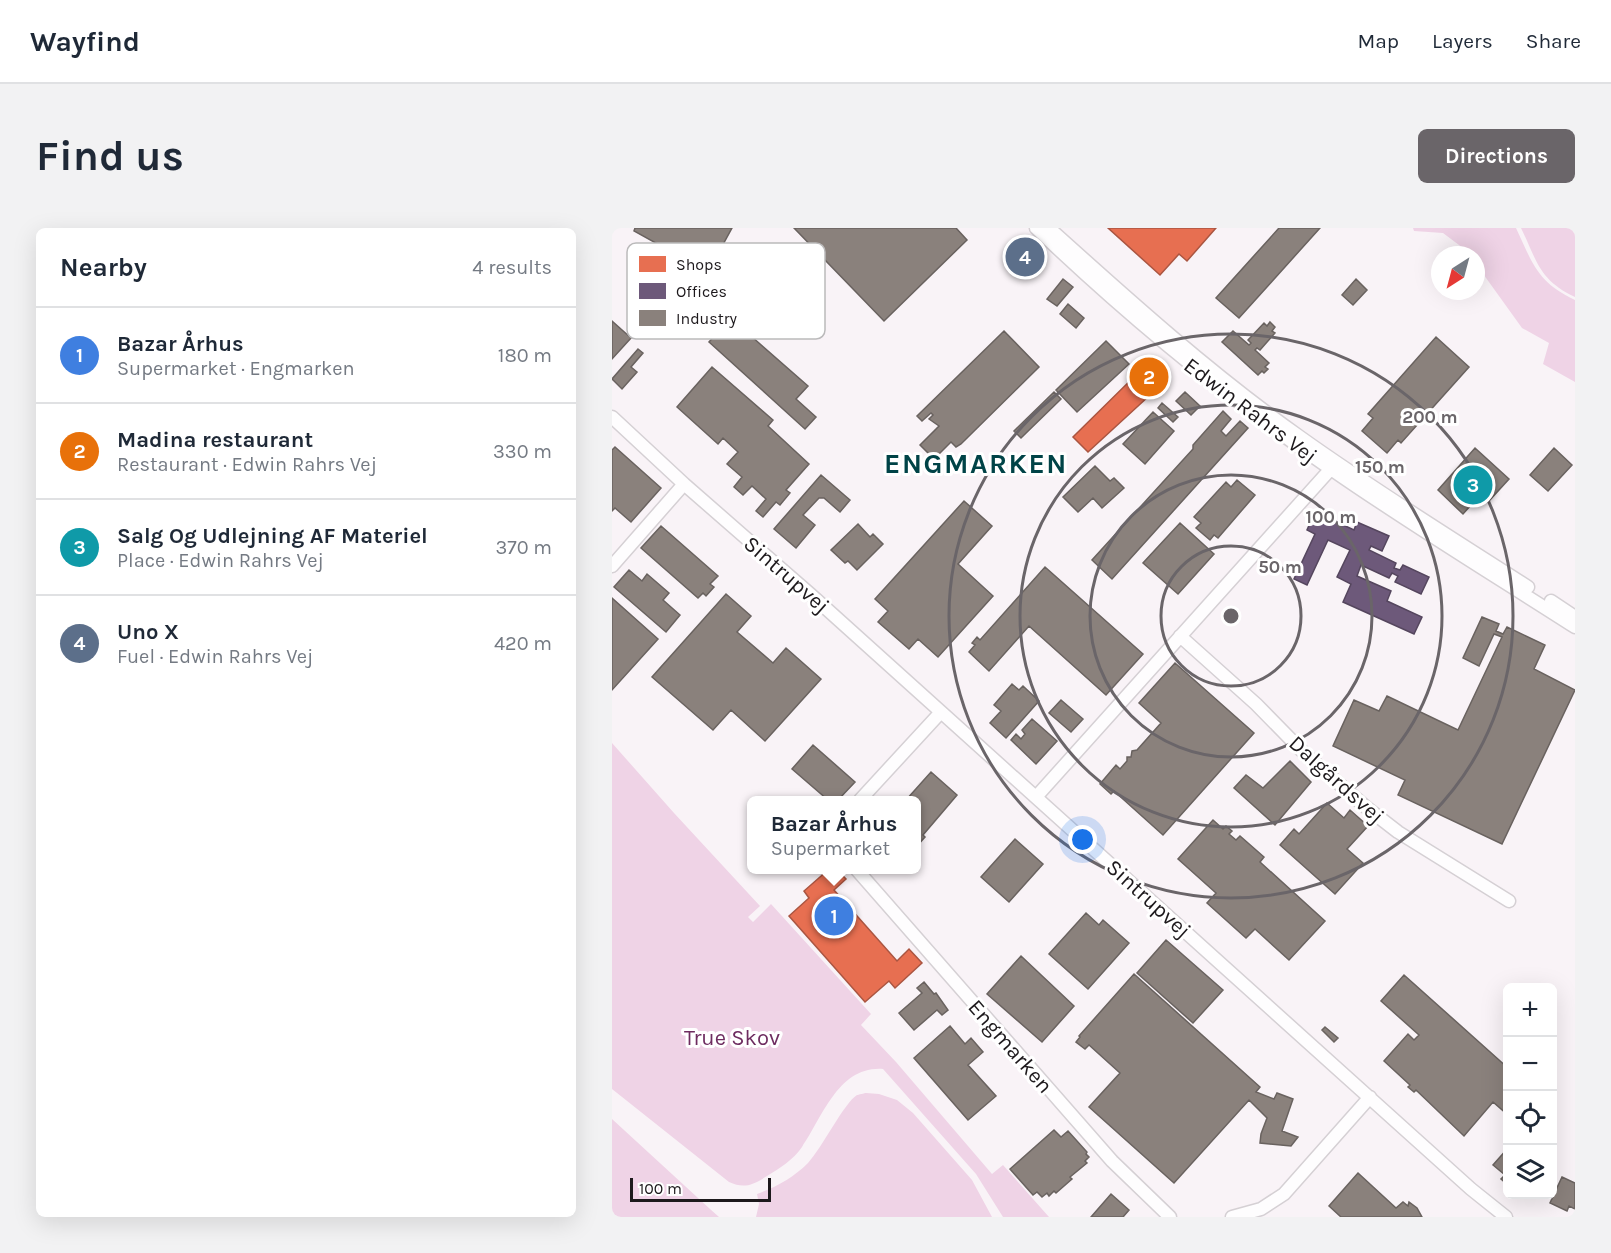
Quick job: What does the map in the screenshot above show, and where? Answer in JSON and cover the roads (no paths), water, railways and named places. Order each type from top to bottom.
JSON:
[{"type":"street","name":"Edwin Rahrs Vej","points":[[1036,228],[1160,340],[1239,402],[1575,627]]},
{"type":"street","name":"Edwin Rahrs Vej","points":[[1049,228],[1188,351],[1299,436],[1334,466],[1575,617]]},
{"type":"street","name":"Sintrupvej","points":[[612,417],[1471,1189],[1506,1217]]},
{"type":"street","points":[[1036,796],[1334,466]]},
{"type":"street","points":[[612,566],[684,484]]},
{"type":"street","name":"Dalgårdsvej","points":[[1180,636],[1256,704],[1306,755],[1367,808],[1398,832],[1509,901]]},
{"type":"street","points":[[865,796],[941,712]]},
{"type":"street","name":"Engmarken","points":[[860,874],[1112,1161],[1170,1217]]},
{"type":"street","points":[[1232,1217],[1261,1209],[1284,1194],[1370,1097]]},
{"type":"place","name":"Uno X","points":[[1025,257]]},
{"type":"place","name":"Madina restaurant","points":[[1149,377]]},
{"type":"place","name":"Salg Og Udlejning AF Materiel","points":[[1473,485]]},
{"type":"place","name":"Bazar Århus","points":[[834,916]]},
{"type":"district","name":"ENGMARKEN","points":[[976,463]]},
{"type":"park label","name":"True Skov","points":[[732,1037]]}]
